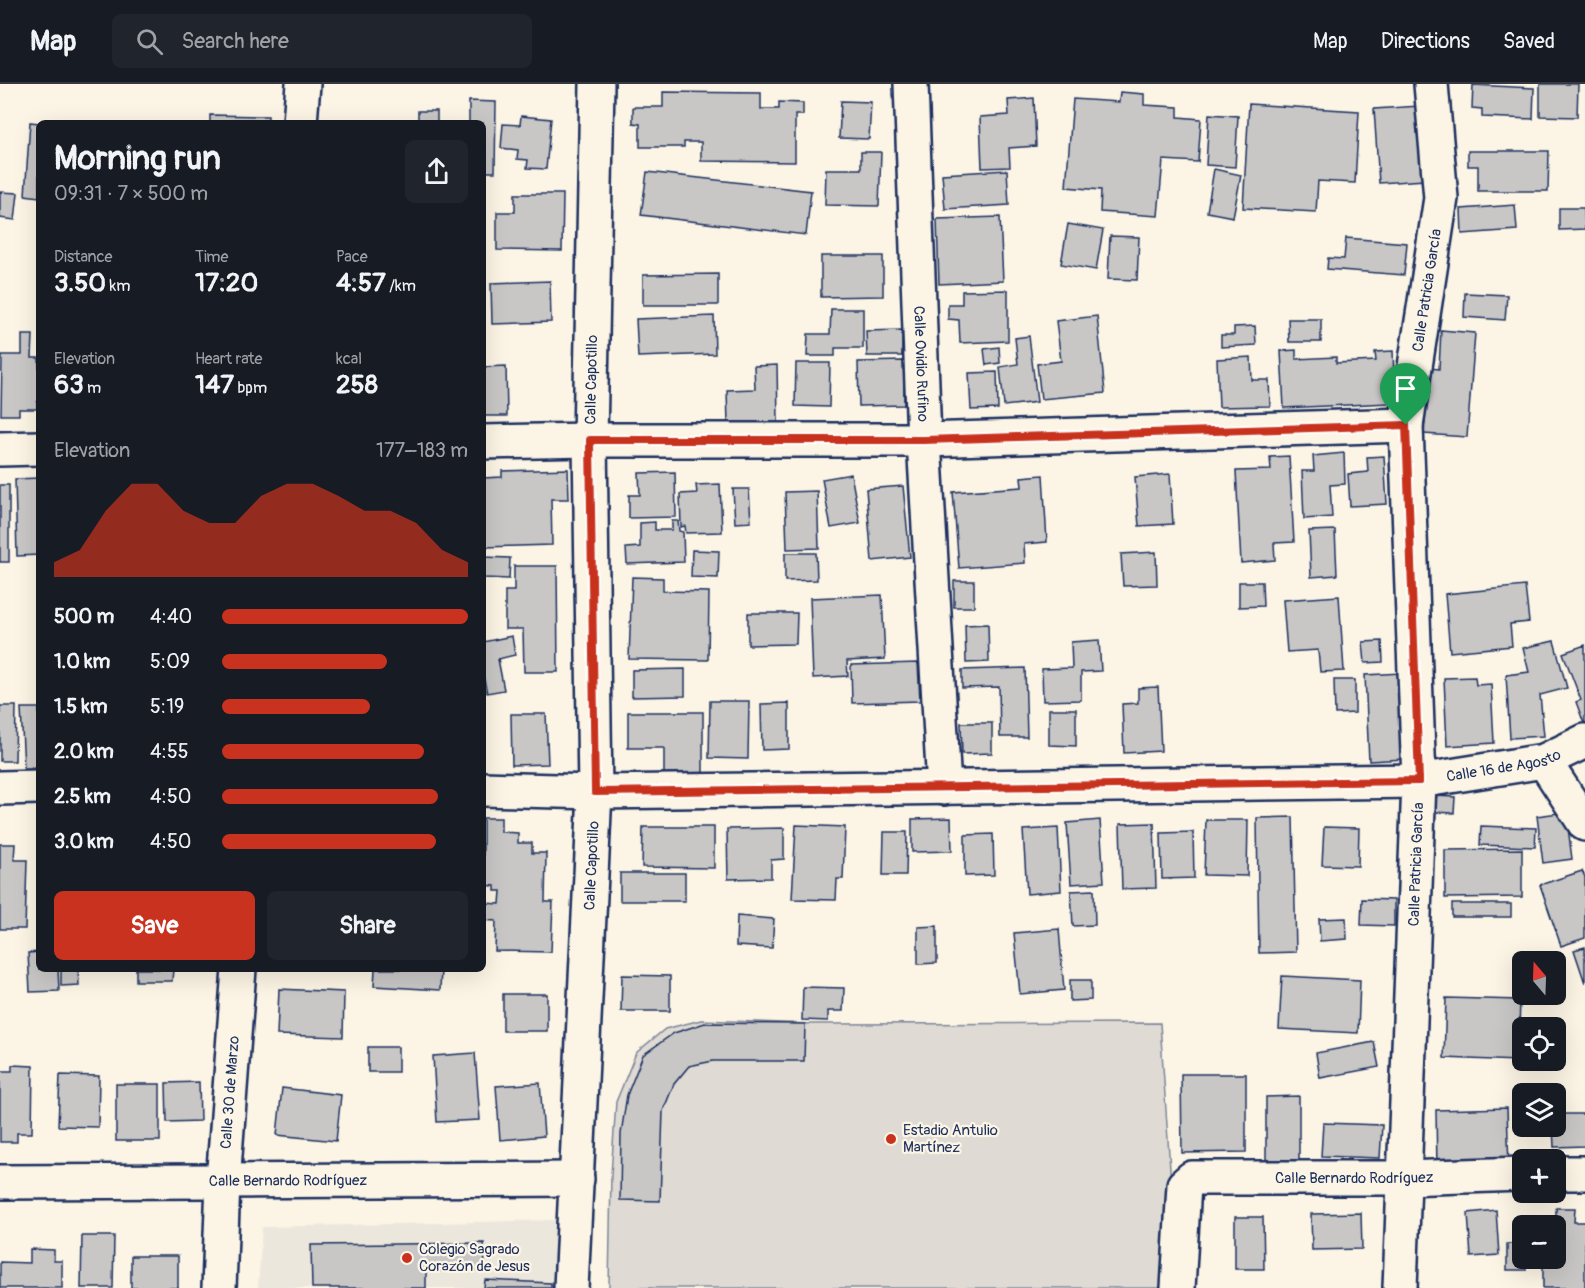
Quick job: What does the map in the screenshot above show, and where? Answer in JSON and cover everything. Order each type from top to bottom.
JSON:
[{"type":"street","points":[[300,120],[303,84]]},
{"type":"street","name":"Calle Capotillo","points":[[571,1288],[595,792],[590,440],[597,84]]},
{"type":"street","name":"Calle Ovidio Rufino","points":[[911,84],[924,440],[944,788]]},
{"type":"street","name":"Calle Patricia García","points":[[1400,1288],[1419,781],[1406,425],[1441,198],[1431,84]]},
{"type":"street","points":[[486,442],[924,440],[1406,425]]},
{"type":"street","points":[[0,448],[36,448]]},
{"type":"street","name":"Calle 16 de Agosto","points":[[486,789],[595,792],[1419,781],[1544,761],[1585,741]]},
{"type":"street","points":[[1544,761],[1585,824]]},
{"type":"street","points":[[0,788],[36,787]]},
{"type":"street","name":"Calle 30 de Marzo","points":[[219,1288],[223,1182],[239,972]]},
{"type":"street","points":[[1566,1173],[1585,1173]]},
{"type":"street","name":"Calle Bernardo Rodríguez","points":[[1178,1288],[1184,1185],[1192,1178],[1404,1178],[1512,1174]]},
{"type":"street","name":"Calle Bernardo Rodríguez","points":[[0,1182],[577,1179]]},
{"type":"shaded area","name":"Estadio Antulio Martínez","points":[[701,1020],[811,1024],[1160,1023],[1175,1242],[1167,1288],[609,1288],[611,1175],[616,1102],[636,1053],[665,1029]]},
{"type":"shaded area","name":"Colegio Sagrado Corazón de Jesus","points":[[555,1220],[553,1288],[258,1288],[262,1227]]},
{"type":"building","points":[[1540,84],[1578,84],[1577,117],[1540,116]]},
{"type":"building","points":[[1473,85],[1534,88],[1533,119],[1482,117],[1482,109],[1472,108]]},
{"type":"building","points":[[663,92],[761,93],[761,109],[779,109],[779,102],[803,103],[803,115],[795,115],[795,162],[701,161],[701,142],[684,142],[684,147],[640,147],[640,124],[633,123],[633,107],[663,107]]},
{"type":"building","points":[[1120,92],[1144,94],[1144,105],[1178,107],[1178,117],[1201,119],[1198,162],[1163,160],[1158,216],[1100,212],[1101,190],[1066,187],[1073,99],[1119,102]]},
{"type":"building","points":[[1034,98],[1036,146],[1009,148],[1010,167],[982,168],[980,117],[1009,115],[1008,100]]},
{"type":"building","points":[[469,101],[496,102],[495,172],[486,172],[486,120],[469,120]]},
{"type":"building","points":[[841,101],[871,102],[869,139],[839,138]]},
{"type":"building","points":[[1249,104],[1359,111],[1355,183],[1318,181],[1316,212],[1243,208]]},
{"type":"building","points":[[1420,106],[1425,180],[1379,183],[1374,109]]},
{"type":"building","points":[[418,111],[437,111],[437,120],[418,120]]},
{"type":"building","points":[[1209,114],[1238,116],[1235,167],[1206,165]]},
{"type":"building","points":[[210,115],[268,116],[268,120],[210,120]]},
{"type":"building","points":[[521,116],[551,119],[546,169],[527,168],[528,160],[517,159],[518,150],[501,148],[503,124],[520,125]]},
{"type":"building","points":[[30,122],[36,123],[36,197],[25,195]]},
{"type":"building","points":[[1468,151],[1549,151],[1548,191],[1478,191],[1478,166],[1468,166]]},
{"type":"building","points":[[861,152],[881,152],[879,206],[825,205],[826,169],[861,169]]},
{"type":"building","points":[[1214,169],[1241,175],[1233,217],[1207,212]]},
{"type":"building","points":[[1007,170],[1009,205],[945,209],[942,174]]},
{"type":"building","points":[[647,172],[811,191],[806,235],[641,215]]},
{"type":"building","points":[[0,192],[18,193],[15,220],[0,218]]},
{"type":"building","points":[[515,194],[563,194],[562,251],[497,250],[497,212],[515,212]]},
{"type":"building","points":[[1515,205],[1517,230],[1462,234],[1461,209]]},
{"type":"building","points":[[1559,208],[1584,208],[1585,229],[1559,230]]},
{"type":"building","points":[[1000,217],[1003,281],[939,284],[937,219]]},
{"type":"building","points":[[1068,224],[1103,230],[1096,270],[1061,264]]},
{"type":"building","points":[[1110,236],[1139,237],[1137,280],[1108,279]]},
{"type":"building","points":[[1346,238],[1407,243],[1404,275],[1327,269],[1328,258],[1344,259]]},
{"type":"building","points":[[821,256],[883,256],[883,296],[821,297]]},
{"type":"building","points":[[718,274],[718,305],[643,305],[643,275]]},
{"type":"building","points":[[550,281],[551,322],[492,324],[491,283]]},
{"type":"building","points":[[1008,290],[1008,341],[960,343],[959,320],[948,319],[948,304],[962,304],[962,291]]},
{"type":"building","points":[[1465,293],[1507,295],[1505,320],[1464,317]]},
{"type":"building","points":[[831,309],[863,309],[863,348],[835,348],[835,356],[807,356],[808,334],[830,334]]},
{"type":"building","points":[[714,316],[715,354],[638,357],[636,319]]},
{"type":"building","points":[[1097,316],[1105,393],[1041,399],[1037,364],[1061,361],[1056,321]]},
{"type":"building","points":[[1288,319],[1321,319],[1321,342],[1289,342]]},
{"type":"building","points":[[1255,326],[1256,345],[1221,347],[1221,335],[1234,335],[1234,327]]},
{"type":"building","points":[[902,330],[902,356],[867,356],[866,331]]},
{"type":"building","points":[[1441,330],[1475,333],[1467,437],[1424,434],[1429,368],[1439,369]]},
{"type":"building","points":[[22,335],[33,335],[32,358],[36,358],[36,409],[19,409],[19,415],[1,415],[2,355],[22,355]]},
{"type":"building","points":[[1029,336],[1037,402],[1004,406],[1000,367],[1018,364],[1015,338]]},
{"type":"building","points":[[999,347],[1000,363],[986,365],[984,349]]},
{"type":"building","points":[[1296,350],[1296,359],[1336,357],[1336,363],[1376,361],[1375,352],[1393,351],[1394,377],[1387,378],[1389,403],[1284,408],[1281,351]]},
{"type":"building","points":[[1251,357],[1252,380],[1269,380],[1270,406],[1219,407],[1217,359]]},
{"type":"building","points":[[904,361],[904,405],[859,406],[858,362]]},
{"type":"building","points":[[796,363],[830,363],[829,407],[795,406]]},
{"type":"building","points":[[777,365],[778,422],[728,423],[727,390],[755,389],[754,366]]},
{"type":"building","points":[[506,366],[507,416],[486,416],[486,367]]},
{"type":"building","points":[[997,372],[998,409],[971,410],[969,373]]},
{"type":"building","points":[[1344,453],[1345,484],[1330,485],[1332,517],[1304,519],[1302,471],[1314,471],[1313,456]]},
{"type":"building","points":[[1289,456],[1294,542],[1274,543],[1275,560],[1241,563],[1236,471],[1271,470],[1270,457]]},
{"type":"building","points":[[1384,456],[1387,504],[1350,506],[1348,474],[1368,472],[1367,457]]},
{"type":"building","points":[[568,469],[569,499],[551,499],[552,545],[486,547],[486,478],[502,477],[502,471]]},
{"type":"building","points":[[675,472],[676,517],[629,518],[629,495],[640,495],[639,473]]},
{"type":"building","points":[[851,474],[860,523],[831,528],[822,479]]},
{"type":"building","points":[[1170,474],[1173,524],[1139,526],[1135,477]]},
{"type":"building","points":[[1043,475],[1047,542],[1024,544],[1025,563],[959,568],[953,492],[1022,487],[1021,477]]},
{"type":"building","points":[[36,478],[36,555],[17,556],[15,479]]},
{"type":"building","points":[[720,484],[722,532],[686,533],[685,526],[681,527],[680,494],[697,493],[696,485]]},
{"type":"building","points":[[0,485],[9,485],[9,562],[0,562]]},
{"type":"building","points":[[903,486],[910,557],[872,561],[866,489]]},
{"type":"building","points":[[733,489],[749,489],[751,522],[735,523]]},
{"type":"building","points":[[817,491],[819,548],[787,549],[785,492]]},
{"type":"building","points":[[672,521],[678,521],[679,531],[683,532],[684,562],[627,564],[626,548],[640,547],[640,523],[655,522],[655,530],[672,530]]},
{"type":"building","points":[[1335,530],[1337,575],[1311,577],[1309,531]]},
{"type":"building","points":[[692,550],[719,551],[718,578],[691,577]]},
{"type":"building","points":[[1156,552],[1157,585],[1123,586],[1121,554]]},
{"type":"building","points":[[785,553],[816,553],[817,580],[785,581]]},
{"type":"building","points":[[486,557],[510,558],[509,579],[486,578]]},
{"type":"building","points":[[514,566],[557,566],[558,672],[524,672],[523,629],[505,629],[505,591],[514,591]]},
{"type":"building","points":[[632,577],[663,578],[663,591],[709,592],[708,660],[629,659]]},
{"type":"building","points":[[954,581],[974,581],[974,607],[954,607]]},
{"type":"building","points":[[1239,582],[1262,582],[1263,606],[1239,607]]},
{"type":"building","points":[[1525,586],[1529,622],[1510,624],[1512,646],[1450,652],[1445,594]]},
{"type":"building","points":[[882,595],[885,659],[847,661],[848,676],[813,678],[810,598]]},
{"type":"building","points":[[1339,596],[1344,671],[1320,672],[1318,650],[1287,652],[1283,600]]},
{"type":"building","points":[[748,613],[797,613],[796,644],[748,645]]},
{"type":"building","points":[[988,624],[989,662],[966,663],[965,625]]},
{"type":"building","points":[[512,636],[515,655],[498,659],[504,690],[487,693],[486,641]]},
{"type":"building","points":[[1099,640],[1101,671],[1081,672],[1081,700],[1043,701],[1042,669],[1072,668],[1071,642]]},
{"type":"building","points":[[1382,641],[1383,662],[1365,663],[1363,642]]},
{"type":"building","points":[[1554,641],[1567,688],[1540,695],[1544,736],[1510,738],[1506,675],[1529,672],[1523,648]]},
{"type":"building","points":[[1585,645],[1585,726],[1576,702],[1581,700],[1563,653]]},
{"type":"building","points":[[918,663],[920,701],[852,703],[851,665]]},
{"type":"building","points":[[1025,668],[1027,737],[1000,737],[999,687],[962,688],[962,670]]},
{"type":"building","points":[[685,669],[685,696],[632,697],[632,670]]},
{"type":"building","points":[[1402,673],[1405,759],[1369,761],[1365,675]]},
{"type":"building","points":[[1475,677],[1476,685],[1491,684],[1494,743],[1447,746],[1444,678]]},
{"type":"building","points":[[1334,680],[1355,680],[1355,713],[1335,714]]},
{"type":"building","points":[[1158,687],[1161,751],[1124,753],[1122,704],[1138,703],[1138,688]]},
{"type":"building","points":[[710,701],[749,701],[748,759],[709,758]]},
{"type":"building","points":[[789,703],[789,749],[762,750],[761,704]]},
{"type":"building","points":[[0,706],[16,706],[15,761],[0,761]]},
{"type":"building","points":[[21,708],[36,708],[36,768],[24,768]]},
{"type":"building","points":[[1049,709],[1076,709],[1076,746],[1049,745]]},
{"type":"building","points":[[628,712],[703,712],[703,776],[664,776],[664,748],[628,748]]},
{"type":"building","points":[[511,714],[546,714],[548,764],[512,765]]},
{"type":"building","points":[[961,723],[992,723],[992,753],[962,754]]},
{"type":"building","points":[[1434,796],[1455,797],[1454,813],[1433,812]]},
{"type":"building","points":[[1566,812],[1572,859],[1543,863],[1537,816]]},
{"type":"building","points":[[1293,817],[1296,952],[1259,953],[1257,818]]},
{"type":"building","points":[[486,818],[501,818],[501,832],[518,833],[518,843],[532,843],[532,853],[546,853],[545,902],[553,902],[551,952],[495,951],[496,921],[486,920],[486,903],[500,904],[501,891],[495,891],[495,886],[486,885]]},
{"type":"building","points":[[951,818],[952,851],[912,852],[912,819]]},
{"type":"building","points":[[1100,820],[1104,882],[1071,884],[1067,823]]},
{"type":"building","points":[[1206,820],[1248,820],[1247,876],[1204,875]]},
{"type":"building","points":[[1154,823],[1156,888],[1122,889],[1120,824]]},
{"type":"building","points":[[796,825],[845,827],[843,879],[837,879],[836,900],[792,899]]},
{"type":"building","points":[[1481,826],[1536,828],[1535,847],[1480,845]]},
{"type":"building","points":[[643,827],[714,827],[714,868],[642,867]]},
{"type":"building","points":[[1324,827],[1359,828],[1358,866],[1322,865]]},
{"type":"building","points":[[784,828],[784,859],[771,860],[771,878],[728,879],[727,829]]},
{"type":"building","points":[[1058,828],[1061,891],[1027,894],[1023,830]]},
{"type":"building","points":[[884,832],[907,832],[906,875],[883,875]]},
{"type":"building","points":[[1193,832],[1194,878],[1162,879],[1161,833]]},
{"type":"building","points":[[993,834],[994,875],[965,876],[965,835]]},
{"type":"building","points":[[0,844],[15,844],[14,860],[27,860],[25,929],[0,929]]},
{"type":"building","points":[[1522,849],[1522,897],[1445,898],[1445,850]]},
{"type":"building","points":[[1582,871],[1585,877],[1585,938],[1561,946],[1540,885]]},
{"type":"building","points":[[620,873],[685,873],[685,901],[620,901]]},
{"type":"building","points":[[1094,890],[1095,925],[1073,926],[1071,891]]},
{"type":"building","points":[[1362,899],[1394,900],[1394,926],[1361,925]]},
{"type":"building","points":[[1452,904],[1511,904],[1511,917],[1452,917]]},
{"type":"building","points":[[737,916],[774,919],[772,948],[736,946]]},
{"type":"building","points":[[1346,918],[1347,939],[1320,941],[1319,919]]},
{"type":"building","points":[[937,926],[937,963],[918,964],[918,927]]},
{"type":"building","points":[[1059,929],[1064,990],[1020,994],[1014,933]]},
{"type":"building","points":[[1585,947],[1585,983],[1574,950]]},
{"type":"building","points":[[36,952],[36,972],[58,972],[59,991],[30,992],[28,953]]},
{"type":"building","points":[[61,972],[78,972],[79,985],[61,986]]},
{"type":"building","points":[[136,972],[173,972],[172,981],[136,981]]},
{"type":"building","points":[[375,972],[441,972],[440,990],[374,986]]},
{"type":"building","points":[[622,975],[670,976],[670,1011],[621,1011]]},
{"type":"building","points":[[1282,976],[1360,980],[1358,1033],[1279,1029]]},
{"type":"building","points":[[1070,980],[1091,980],[1091,1000],[1070,1001]]},
{"type":"building","points":[[803,987],[844,988],[843,1011],[828,1011],[828,1021],[802,1020]]},
{"type":"building","points":[[279,989],[344,992],[343,1037],[277,1035]]},
{"type":"building","points":[[503,994],[547,994],[547,1031],[503,1031]]},
{"type":"building","points":[[1446,998],[1512,1000],[1512,1005],[1520,1005],[1519,1017],[1512,1017],[1512,1061],[1444,1058]]},
{"type":"building","points":[[705,1023],[805,1024],[804,1061],[713,1061],[689,1066],[674,1084],[663,1111],[660,1201],[620,1200],[621,1134],[627,1095],[643,1055],[674,1033]]},
{"type":"building","points":[[1374,1042],[1379,1067],[1320,1078],[1316,1053]]},
{"type":"building","points":[[368,1047],[398,1047],[398,1072],[368,1072]]},
{"type":"building","points":[[475,1053],[480,1120],[437,1122],[433,1056]]},
{"type":"building","points":[[12,1065],[33,1066],[32,1133],[17,1133],[17,1142],[0,1142],[0,1071],[12,1071]]},
{"type":"building","points":[[1181,1074],[1246,1074],[1246,1152],[1182,1153]]},
{"type":"building","points":[[60,1075],[99,1076],[98,1127],[58,1126]]},
{"type":"building","points":[[199,1082],[200,1121],[167,1122],[166,1083]]},
{"type":"building","points":[[540,1083],[544,1136],[500,1140],[496,1086]]},
{"type":"building","points":[[116,1084],[160,1084],[160,1141],[116,1141]]},
{"type":"building","points":[[282,1088],[341,1095],[336,1141],[277,1135]]},
{"type":"building","points":[[1299,1096],[1299,1160],[1266,1161],[1266,1097]]},
{"type":"building","points":[[1507,1108],[1509,1168],[1437,1169],[1436,1110]]},
{"type":"building","points":[[1566,1114],[1585,1114],[1585,1146],[1554,1147],[1554,1137],[1566,1137]]},
{"type":"building","points":[[1323,1123],[1382,1125],[1380,1158],[1321,1156]]},
{"type":"building","points":[[1556,1208],[1575,1208],[1574,1222],[1585,1222],[1585,1288],[1543,1288],[1543,1269],[1566,1269],[1566,1215],[1556,1215]]},
{"type":"building","points":[[1496,1210],[1499,1255],[1471,1257],[1468,1213]]},
{"type":"building","points":[[1361,1213],[1362,1249],[1312,1250],[1311,1214]]},
{"type":"building","points":[[1235,1217],[1263,1217],[1264,1269],[1235,1269]]},
{"type":"building","points":[[82,1236],[114,1236],[113,1288],[81,1288]]},
{"type":"building","points":[[484,1243],[485,1270],[426,1271],[426,1288],[312,1288],[311,1245]]},
{"type":"building","points":[[1507,1244],[1512,1244],[1512,1269],[1526,1270],[1507,1270]]},
{"type":"building","points":[[30,1249],[54,1250],[54,1261],[62,1261],[62,1288],[0,1288],[0,1262],[30,1263]]},
{"type":"building","points":[[131,1256],[178,1256],[178,1288],[131,1288]]},
{"type":"building","points":[[485,1280],[551,1283],[551,1288],[484,1288]]},
{"type":"place","name":"Estadio Antulio Martínez","points":[[891,1139]]},
{"type":"place","name":"Colegio Sagrado Corazón de Jesus","points":[[407,1258]]},
{"type":"route","points":[[1406,425],[1419,781],[595,792],[590,440],[924,440],[1406,425]]}]
